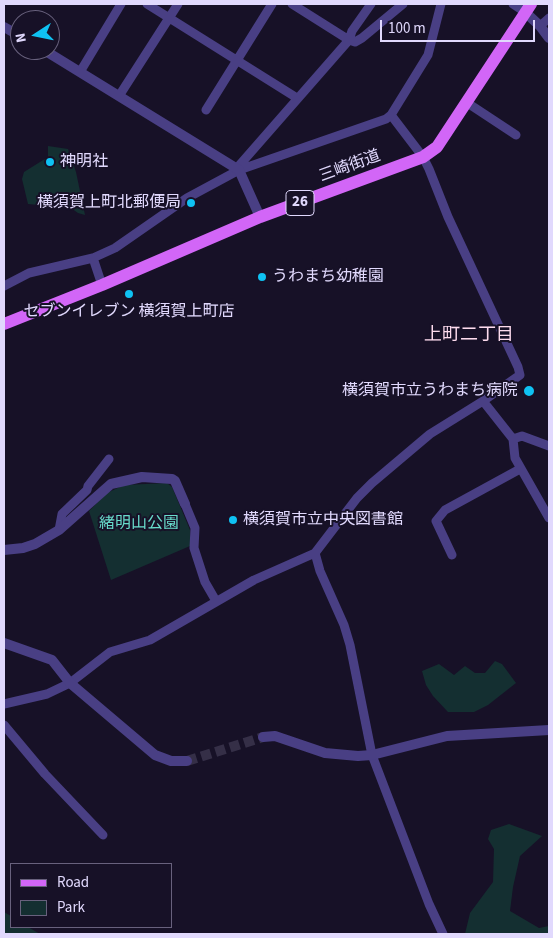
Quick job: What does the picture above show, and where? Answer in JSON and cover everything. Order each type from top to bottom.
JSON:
[{"type":"main road","name":"三崎街道","points":[[4,324],[102,285],[260,217],[423,157],[437,147],[528,8]]},
{"type":"street","points":[[80,72],[122,4]]},
{"type":"street","points":[[147,4],[297,98]]},
{"type":"street","points":[[119,96],[178,4]]},
{"type":"street","points":[[206,110],[272,4]]},
{"type":"street","points":[[292,4],[355,42],[403,4]]},
{"type":"street","points":[[238,169],[297,98],[349,40],[352,31],[372,4]]},
{"type":"street","points":[[4,286],[29,274],[93,258],[115,248],[187,198],[238,169],[386,119],[391,115],[428,55],[441,4]]},
{"type":"street","points":[[513,4],[528,8],[549,38]]},
{"type":"street","points":[[540,26],[549,18]]},
{"type":"street","points":[[60,60],[238,169],[260,217]]},
{"type":"street","points":[[466,102],[516,135]]},
{"type":"street","points":[[4,704],[47,694],[70,683],[110,652],[150,640],[254,580],[315,553],[357,498],[372,483],[430,434],[520,375],[518,366],[448,217],[423,157],[391,115]]},
{"type":"street","points":[[93,258],[102,285]]},
{"type":"street","points":[[483,401],[512,439],[515,458],[520,469],[549,518]]},
{"type":"street","points":[[512,439],[522,436],[549,446]]},
{"type":"street","points":[[59,530],[62,514],[87,490],[109,459]]},
{"type":"street","points":[[452,555],[436,521],[446,510],[520,469]]},
{"type":"street","points":[[4,550],[35,544],[59,530],[111,484],[142,478],[172,479],[175,481],[195,528],[194,548],[205,582],[216,601]]},
{"type":"street","points":[[315,553],[320,571],[344,625],[350,645],[372,755],[429,904],[443,934]]},
{"type":"street","points":[[4,643],[52,660],[70,683],[155,756],[171,762],[186,761]]},
{"type":"street","points":[[4,725],[45,774],[103,835]]},
{"type":"street","points":[[263,737],[275,736],[325,753],[342,756],[372,755],[447,736],[549,730]]},
{"type":"green space","name":"神明社","points":[[48,146],[68,149],[76,172],[85,215],[71,208],[28,204],[22,179],[24,172],[48,157]]},
{"type":"green space","name":"緒明山公園","points":[[167,483],[172,487],[190,530],[190,546],[111,580],[89,511],[107,493],[124,485]]},
{"type":"green space","points":[[495,661],[502,664],[516,683],[488,705],[474,712],[448,712],[433,696],[426,685],[422,671],[439,664],[454,675],[465,666],[475,673],[485,673]]},
{"type":"green space","points":[[509,824],[542,836],[520,856],[510,911],[539,928],[549,926],[549,934],[465,934],[470,913],[493,882],[494,849],[488,839],[491,830]]},
{"type":"green space","points":[[4,912],[10,915],[10,928],[30,928],[40,934],[5,934]]},
{"type":"tunnel","points":[[187,761],[263,737]]},
{"type":"place","name":"神明社","points":[[50,162]]},
{"type":"place","name":"横須賀上町北郵便局","points":[[191,203]]},
{"type":"place","name":"うわまち幼稚園","points":[[262,277]]},
{"type":"place","name":"セブンイレブン 横須賀上町店","points":[[129,294]]},
{"type":"place","name":"横須賀市立うわまち病院","points":[[529,391]]},
{"type":"place","name":"横須賀市立中央図書館","points":[[233,520]]},
{"type":"district","name":"上町二丁目","points":[[469,336]]}]
